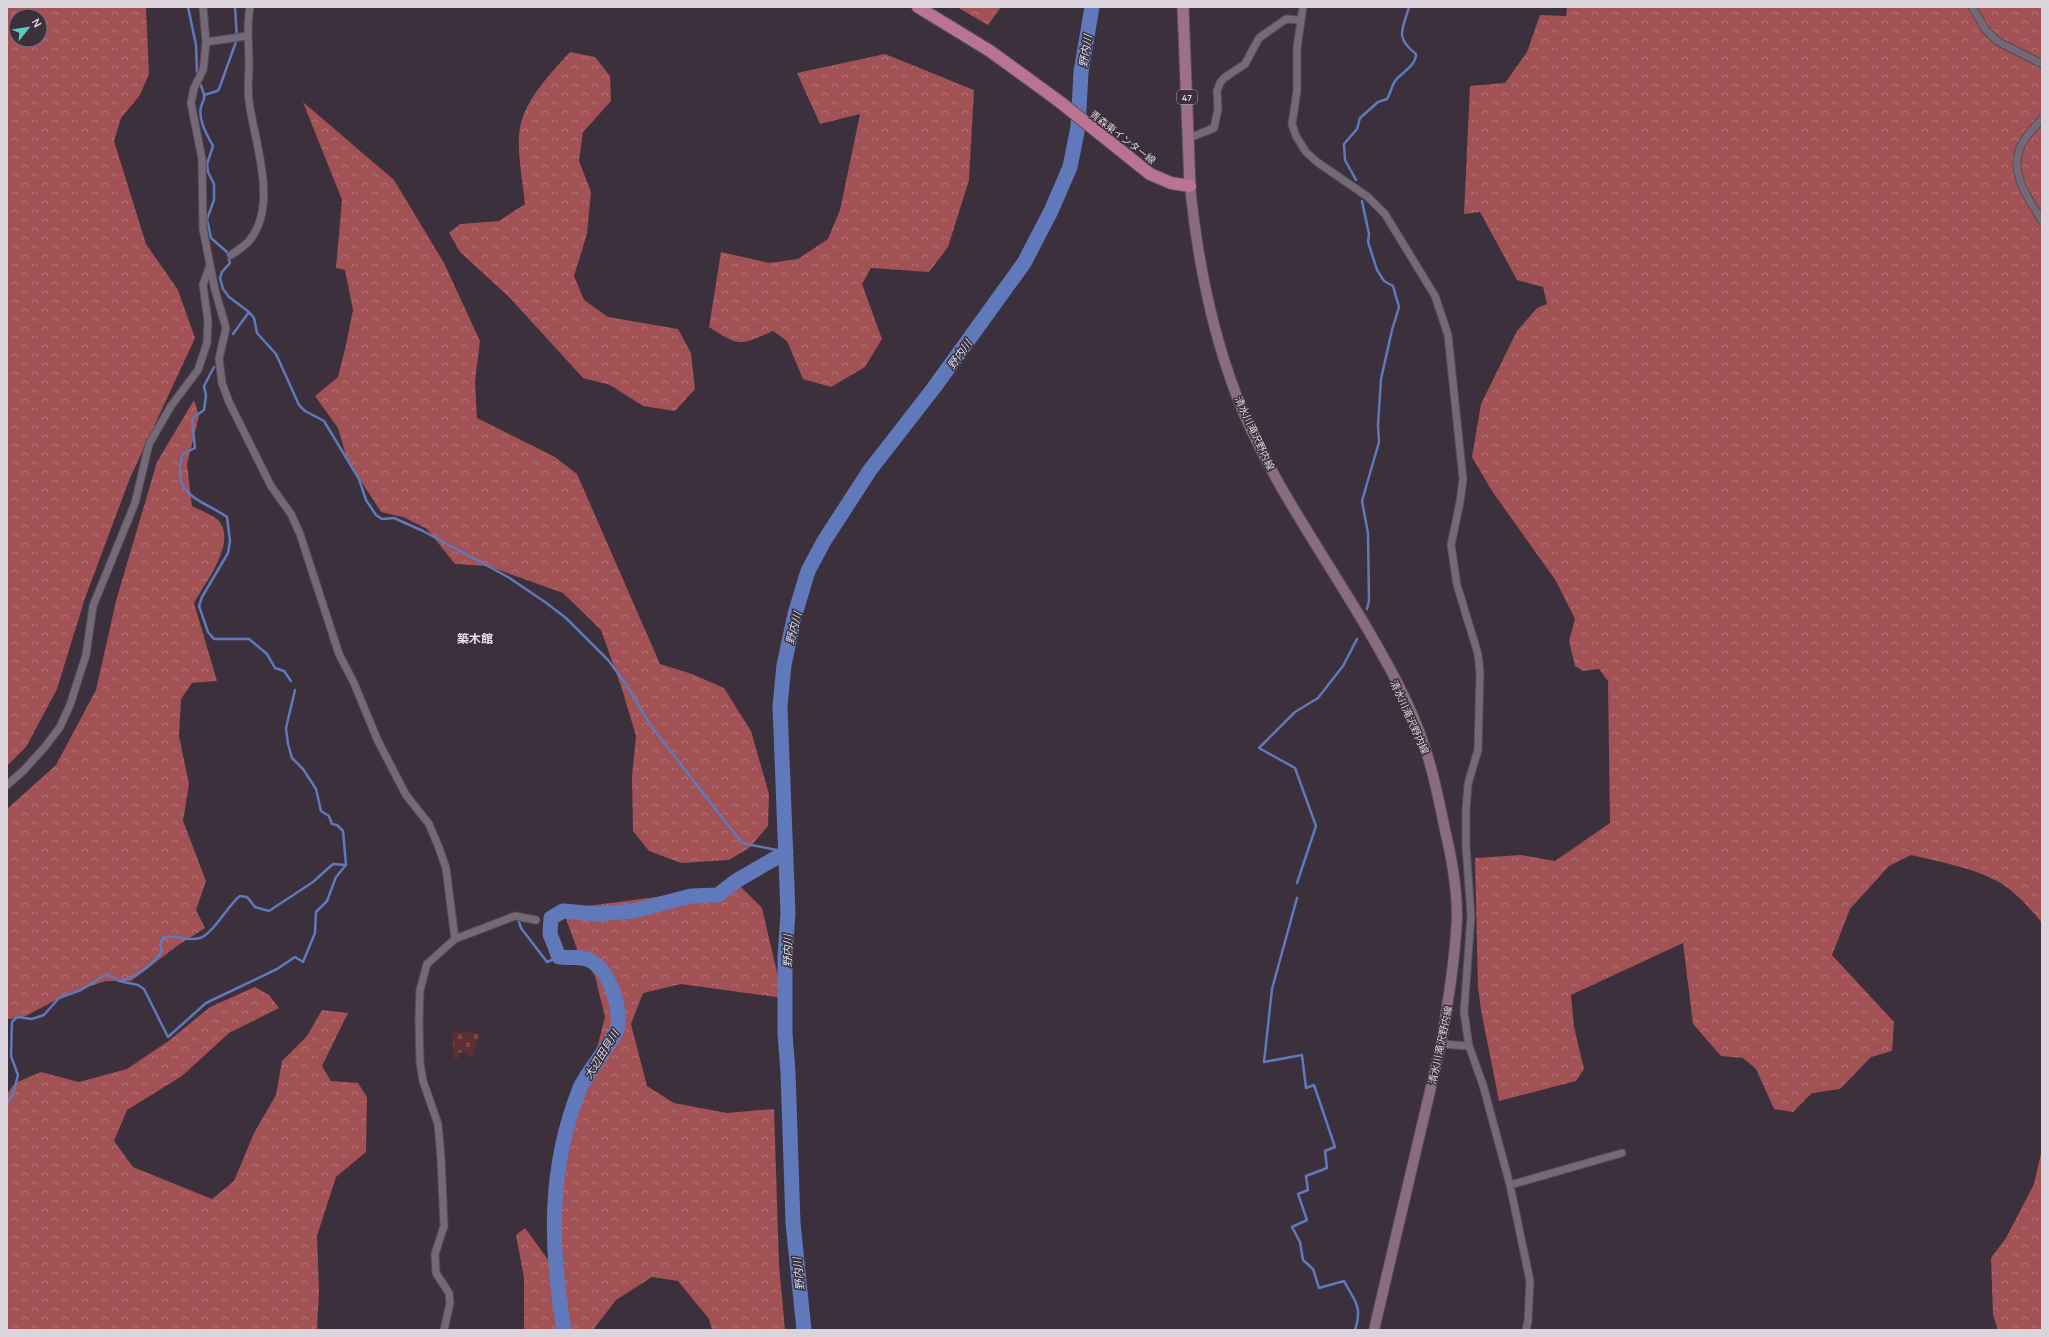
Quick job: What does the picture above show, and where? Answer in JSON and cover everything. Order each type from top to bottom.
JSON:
[{"type":"highway","name":"青森東インター線","points":[[918,7],[990,51],[1060,102],[1115,147],[1158,178],[1190,186]]},
{"type":"main road","name":"47","points":[[1183,7],[1190,186]]},
{"type":"main road","name":"清水川滝沢野内線","points":[[1190,186],[1196,240],[1208,305],[1223,360],[1244,414],[1291,504],[1368,631],[1402,695],[1423,742],[1434,777],[1454,871],[1457,914],[1449,1000],[1441,1044],[1374,1330]]},
{"type":"street","points":[[203,7],[206,42],[203,70],[194,88],[191,102],[202,159],[202,216],[210,265],[226,328],[219,359],[222,383],[229,402],[271,486],[291,514],[300,534],[339,654],[354,683],[378,739],[406,795],[429,824],[446,868],[455,939]]},
{"type":"street","points":[[231,255],[248,241],[252,234],[259,221],[264,196],[262,160],[254,131],[248,99],[243,36],[250,7]]},
{"type":"street","points":[[1303,7],[1297,48],[1297,91],[1292,124],[1296,136],[1306,152],[1368,197],[1384,214],[1435,296],[1448,335],[1463,479],[1451,545],[1457,585],[1478,654],[1480,674],[1478,750],[1468,784],[1466,810],[1466,846],[1471,916],[1464,1012],[1469,1046],[1483,1086],[1510,1184],[1530,1280],[1528,1321],[1526,1330]]},
{"type":"street","points":[[1972,7],[1986,30],[1997,41],[2042,64]]},
{"type":"street","points":[[1189,138],[1214,128],[1218,109],[1217,91],[1220,83],[1224,78],[1245,64],[1259,38],[1286,19],[1300,20]]},
{"type":"street","points":[[206,42],[243,36]]},
{"type":"street","points":[[2042,119],[2021,146],[2017,159],[2017,172],[2029,199],[2042,221]]},
{"type":"street","points":[[7,785],[23,771],[44,748],[60,727],[70,705],[86,655],[93,606],[135,502],[149,444],[171,406],[198,370],[207,343],[208,322],[203,285],[210,265]]},
{"type":"street","points":[[444,1330],[450,1303],[449,1293],[436,1273],[435,1254],[444,1226],[441,1158],[438,1124],[422,1075],[419,1021],[420,990],[427,964],[455,939],[515,916],[536,920]]},
{"type":"street","points":[[1441,1044],[1469,1046]]},
{"type":"street","points":[[1510,1184],[1622,1153]]},
{"type":"green space","points":[[7,7],[146,7],[149,74],[140,95],[121,118],[114,141],[146,244],[178,290],[195,338],[130,478],[85,598],[57,689],[26,747],[7,766]]},
{"type":"green space","points":[[957,7],[1001,7],[988,25]]},
{"type":"green space","points":[[1567,7],[2042,7],[2042,923],[2027,905],[2010,889],[1977,872],[1955,865],[1911,855],[1889,866],[1850,909],[1832,955],[1894,1022],[1892,1051],[1871,1057],[1840,1089],[1812,1093],[1793,1112],[1774,1109],[1756,1069],[1743,1058],[1721,1056],[1693,1024],[1683,943],[1571,995],[1574,1027],[1584,1069],[1576,1081],[1499,1101],[1481,1010],[1478,987],[1475,858],[1521,855],[1555,861],[1610,823],[1608,681],[1599,669],[1583,671],[1575,666],[1569,641],[1575,619],[1556,581],[1492,491],[1472,457],[1481,404],[1517,331],[1537,308],[1547,304],[1543,287],[1517,280],[1480,212],[1464,214],[1470,86],[1505,83],[1527,52],[1540,15],[1566,16]]},
{"type":"green space","points":[[570,52],[595,57],[610,76],[611,101],[583,132],[579,161],[591,192],[587,234],[574,276],[584,300],[608,317],[678,329],[691,353],[695,389],[675,411],[643,406],[610,385],[583,378],[509,297],[460,252],[449,233],[460,224],[499,221],[525,204],[519,145],[520,128],[523,117],[527,107],[540,87]]},
{"type":"green space","points":[[885,54],[974,90],[969,180],[948,247],[929,272],[871,268],[862,284],[882,339],[865,367],[831,387],[803,379],[787,341],[773,331],[753,340],[740,342],[727,338],[709,327],[721,252],[769,263],[798,259],[828,239],[840,210],[860,114],[820,124],[797,73]]},
{"type":"green space","points":[[303,102],[394,180],[444,263],[480,341],[475,381],[477,418],[555,457],[577,474],[660,664],[692,674],[724,688],[751,731],[769,794],[768,826],[749,848],[729,860],[681,863],[649,851],[633,831],[632,776],[636,736],[622,689],[601,630],[563,593],[488,566],[455,564],[427,529],[403,517],[381,512],[347,459],[338,428],[315,396],[338,377],[353,310],[345,270],[336,268],[342,200]]},
{"type":"green space","points":[[194,400],[199,416],[187,464],[192,506],[217,519],[224,530],[222,551],[217,563],[194,603],[217,681],[192,683],[181,699],[179,736],[189,784],[183,821],[206,881],[196,910],[205,928],[177,946],[131,981],[106,981],[69,993],[22,1018],[7,1019],[7,809],[56,765],[96,690],[116,601],[157,462]]},
{"type":"green space","points":[[740,886],[762,908],[783,998],[681,984],[643,993],[631,1024],[647,1086],[674,1103],[727,1113],[774,1109],[779,1265],[785,1330],[712,1330],[709,1319],[678,1281],[652,1277],[616,1300],[593,1330],[524,1330],[524,1278],[516,1235],[525,1228],[563,1280],[557,1228],[560,1153],[592,1068],[605,1017],[595,976],[577,949],[565,916],[580,907]]},
{"type":"green space","points":[[255,987],[269,995],[279,1008],[229,1033],[182,1076],[127,1110],[114,1141],[133,1167],[212,1199],[234,1181],[254,1133],[276,1095],[282,1061],[307,1036],[322,1010],[348,1013],[322,1066],[331,1081],[358,1083],[367,1097],[366,1152],[336,1177],[317,1236],[319,1291],[317,1330],[7,1330],[7,1094],[15,1083],[41,1072],[79,1082],[127,1069],[170,1040],[210,1007]]},
{"type":"green space","points":[[452,1032],[480,1033],[472,1057],[467,1057],[466,1052],[458,1053],[458,1059],[454,1059]]},
{"type":"green space","points":[[2042,1149],[2042,1330],[1998,1330],[1993,1315],[1991,1258],[2006,1238],[2034,1184]]},
{"type":"waterway","points":[[188,7],[196,45],[197,72]]},
{"type":"waterway","points":[[235,7],[237,39],[219,89],[204,95],[200,112],[204,127],[213,146],[207,164],[208,172],[214,184],[214,200],[207,219],[211,238],[227,252],[230,263],[222,272],[220,278],[223,289],[229,297],[249,312],[254,318],[257,333],[276,354],[299,405],[305,411],[324,421],[359,479],[366,500],[376,515],[382,519],[394,518],[423,531],[508,577],[566,618],[608,660],[626,684],[651,726],[742,843],[786,852]]},
{"type":"waterway","name":"野内川","points":[[804,1330],[793,1223],[788,1072],[785,1034],[785,957],[788,913],[780,706],[784,665],[795,614],[808,571],[824,541],[870,470],[933,389],[1024,263],[1051,211],[1070,167],[1078,127],[1081,72],[1092,7]]},
{"type":"waterway","points":[[1356,180],[1345,160],[1344,144],[1357,129],[1360,118],[1378,102],[1387,99],[1395,81],[1414,62],[1416,54],[1405,43],[1402,32],[1409,7]]},
{"type":"waterway","points":[[201,85],[204,95]]},
{"type":"waterway","points":[[1362,201],[1369,234],[1368,242],[1377,270],[1384,281],[1393,286],[1399,307],[1392,330],[1381,379],[1378,425],[1379,442],[1362,501],[1368,533],[1369,601],[1367,609]]},
{"type":"waterway","points":[[233,334],[249,312]]},
{"type":"waterway","points":[[214,367],[204,386],[206,396],[204,410],[192,420],[195,448],[183,454],[180,468],[180,479],[190,494],[197,500],[227,517],[230,541],[228,553],[202,597],[199,606],[208,632],[214,639],[249,639],[267,654],[275,668],[284,671],[291,681]]},
{"type":"waterway","points":[[1297,883],[1316,826],[1295,768],[1259,748],[1295,712],[1318,698],[1343,666],[1357,639]]},
{"type":"waterway","points":[[7,1103],[13,1095],[18,1075],[11,1056],[12,1022],[17,1017],[32,1019],[44,1015],[59,998],[81,990],[107,974],[119,981],[138,985],[144,989],[168,1037],[206,1003],[277,969],[295,957],[303,962],[315,933],[316,912],[327,901],[336,877],[346,865],[343,831],[337,825],[332,824],[329,816],[321,811],[316,789],[303,769],[292,758],[286,728],[295,690]]},
{"type":"waterway","name":"大辺田貝川","points":[[564,1330],[559,1299],[554,1238],[557,1178],[562,1148],[580,1088],[583,1081],[616,1031],[618,1026],[618,1017],[612,988],[602,971],[589,960],[582,958],[559,957],[550,934],[551,918],[563,911],[598,914],[633,911],[691,896],[718,895],[736,881],[786,852]]},
{"type":"waterway","points":[[120,981],[138,973],[154,961],[162,951],[160,945],[163,937],[172,936],[195,939],[205,935],[240,896],[247,897],[255,907],[269,911],[313,882],[333,864],[346,865]]},
{"type":"waterway","points":[[1297,898],[1272,989],[1264,1062],[1302,1055],[1306,1088],[1314,1085],[1335,1147],[1325,1151],[1327,1168],[1306,1176],[1308,1190],[1298,1194],[1307,1220],[1292,1227],[1300,1242],[1303,1260],[1313,1269],[1319,1288],[1344,1281],[1358,1309],[1355,1330]]},
{"type":"waterway","points":[[518,919],[521,928],[547,962],[559,957]]},
{"type":"district","name":"築木館","points":[[475,638]]}]
